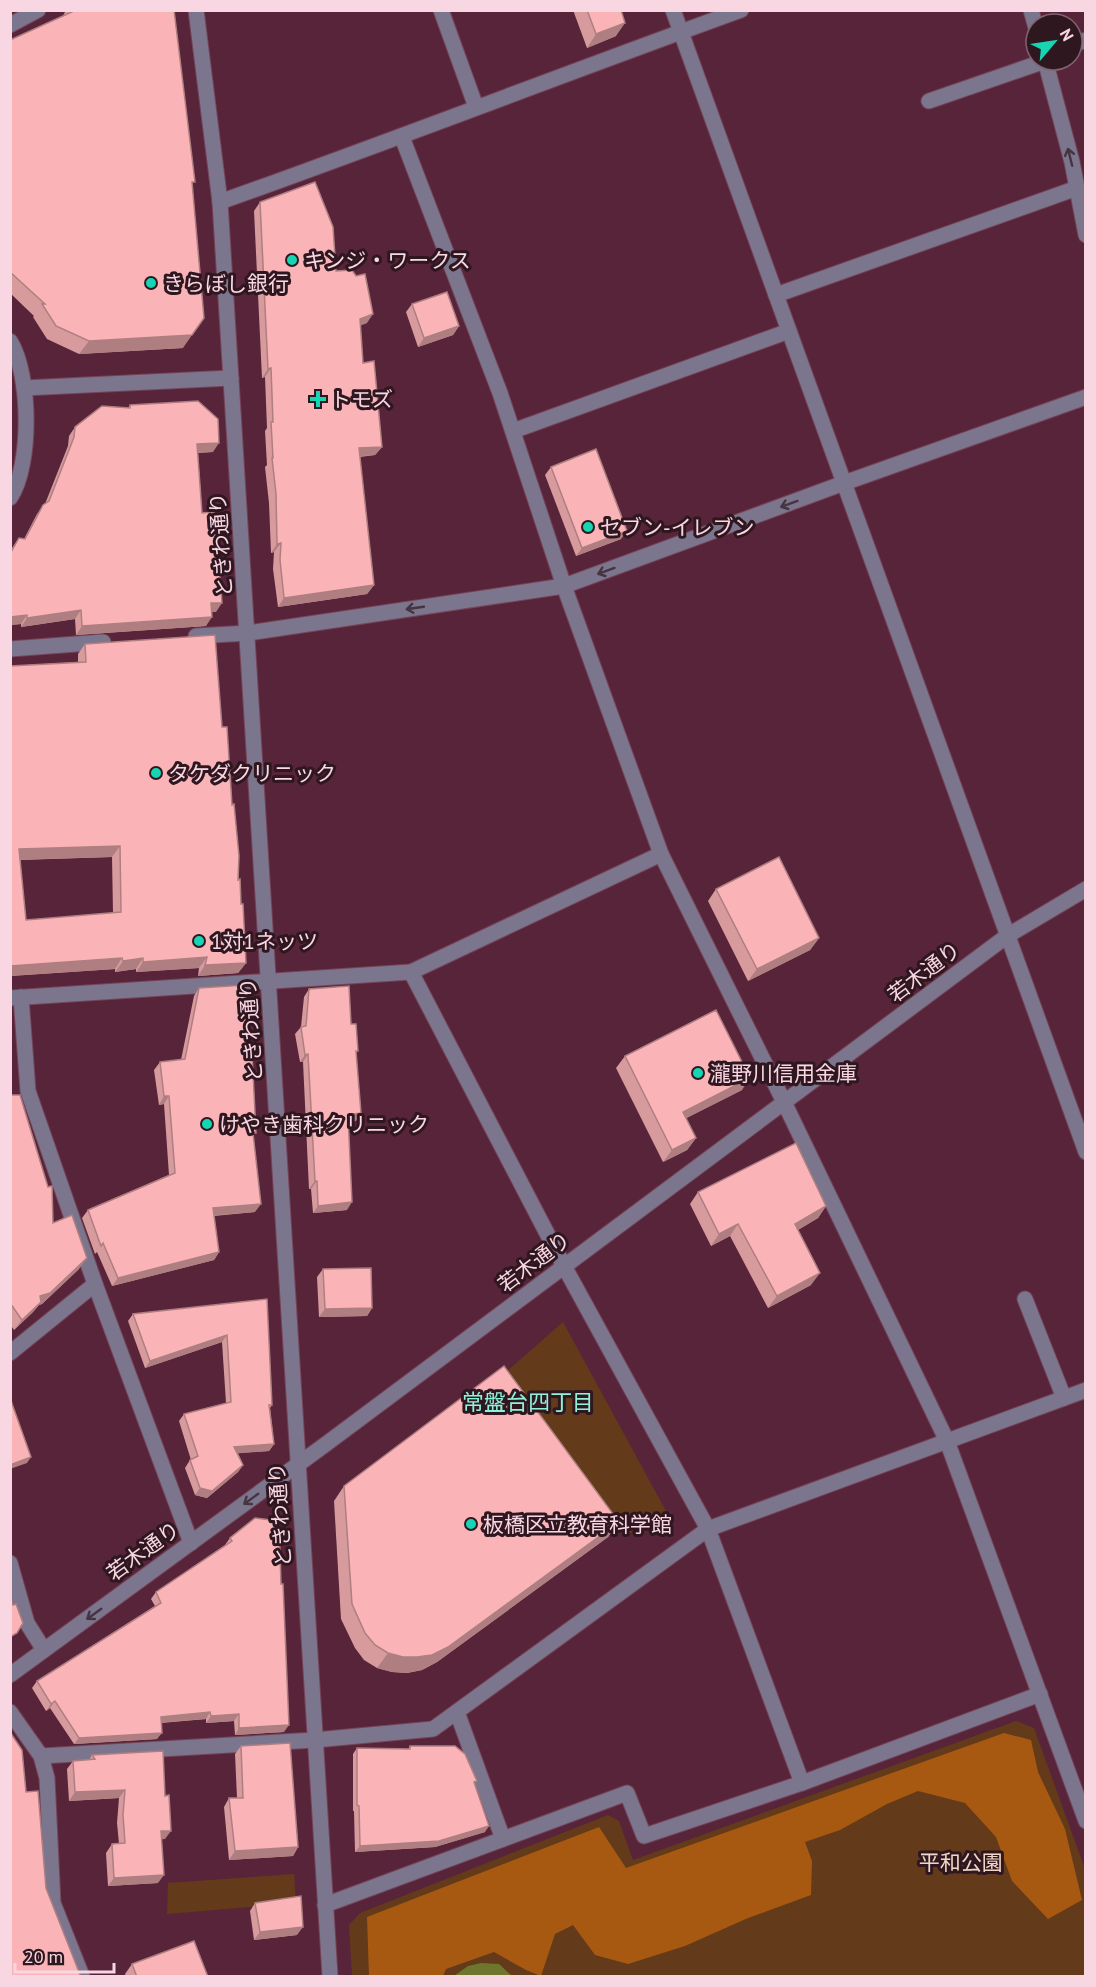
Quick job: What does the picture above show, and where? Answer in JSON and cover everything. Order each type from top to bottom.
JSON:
[{"type":"street","points":[[10,25],[38,10]]},
{"type":"street","name":"ときわ通り","points":[[196,10],[220,202],[330,1977]]},
{"type":"street","points":[[441,10],[476,107]]},
{"type":"street","points":[[673,10],[1086,1152]]},
{"type":"street","points":[[220,202],[402,137],[476,107],[741,10]]},
{"type":"street","points":[[929,101],[1024,67]]},
{"type":"street","points":[[1048,72],[1072,162],[1086,235]]},
{"type":"street","points":[[402,137],[513,431],[564,586],[661,854],[784,1102],[947,1441],[1086,1821]]},
{"type":"street","points":[[776,295],[1077,188]]},
{"type":"street","points":[[513,431],[789,331]]},
{"type":"street","points":[[10,341],[21,366],[24,387],[24,459],[21,475],[10,498]]},
{"type":"street","points":[[24,387],[231,378]]},
{"type":"street","points":[[176,638],[248,633],[564,586],[1086,397]]},
{"type":"street","points":[[10,649],[117,642]]},
{"type":"street","points":[[191,1543],[95,1284],[28,1091],[16,997],[411,972],[661,854]]},
{"type":"street","name":"若木通り","points":[[10,1675],[298,1464],[1007,936],[1086,889]]},
{"type":"street","points":[[411,972],[564,1266],[708,1529],[802,1783]]},
{"type":"street","points":[[10,1353],[95,1284]]},
{"type":"street","points":[[1025,1299],[1064,1398]]},
{"type":"street","points":[[41,1756],[315,1740],[433,1729],[708,1529],[1086,1390]]},
{"type":"street","points":[[10,1563],[27,1623],[45,1650]]},
{"type":"street","points":[[325,1905],[627,1793],[644,1836],[802,1783],[1040,1694]]},
{"type":"street","points":[[10,1712],[41,1756],[47,1778],[53,1903],[82,1977]]},
{"type":"street","points":[[457,1712],[503,1839]]},
{"type":"green space","points":[[563,1322],[666,1511],[624,1537],[507,1371]]},
{"type":"green space","name":"平和公園","points":[[1016,1721],[1034,1728],[1085,1869],[1085,1976],[352,1976],[349,1925],[360,1913],[608,1815],[619,1821],[633,1860]]},
{"type":"green space","points":[[294,1874],[296,1903],[167,1914],[168,1883]]},
{"type":"shaded area","points":[[1004,1733],[1031,1740],[1038,1772],[1065,1829],[1082,1900],[1048,1919],[1012,1881],[996,1837],[965,1803],[918,1791],[887,1804],[840,1830],[805,1842],[812,1861],[811,1895],[748,1918],[685,1946],[628,1964],[595,1955],[573,1925],[555,1934],[541,1976],[494,1952],[446,1969],[443,1976],[369,1976],[367,1917],[599,1827],[626,1868]]},
{"type":"shaded area","points":[[481,1963],[499,1964],[512,1976],[454,1976],[468,1966]]},
{"type":"building","points":[[76,10],[174,10],[195,182],[192,182],[204,318],[192,335],[89,341],[56,326],[42,304],[45,304],[10,272],[10,40]]},
{"type":"building","points":[[587,10],[621,10],[625,23],[596,34]]},
{"type":"building","points":[[315,182],[333,227],[336,271],[352,270],[356,276],[365,274],[373,314],[360,319],[363,363],[374,361],[382,447],[359,448],[374,585],[284,598],[280,560],[281,543],[277,544],[276,494],[272,458],[271,368],[268,369],[260,202]]},
{"type":"building","points":[[447,292],[459,326],[424,338],[412,304]]},
{"type":"building","points":[[198,401],[218,419],[219,443],[197,444],[202,513],[214,512],[217,566],[219,566],[222,603],[211,603],[212,617],[82,626],[81,610],[27,618],[27,615],[10,617],[10,554],[19,538],[25,539],[43,505],[49,501],[74,437],[75,427],[102,406],[130,408],[130,405]]},
{"type":"building","points":[[596,449],[627,531],[582,548],[551,467]]},
{"type":"building","points":[[215,635],[222,727],[227,727],[246,963],[205,965],[207,957],[143,962],[143,958],[123,961],[122,958],[10,966],[10,666],[86,662],[85,644]],"holes":[[[120,846],[121,912],[26,920],[19,849]]]},
{"type":"building","points":[[779,857],[819,938],[757,969],[716,889]]},
{"type":"building","points":[[245,985],[250,1053],[252,1053],[256,1133],[253,1133],[261,1204],[213,1208],[219,1252],[118,1278],[103,1243],[101,1246],[88,1210],[175,1173],[169,1096],[164,1096],[160,1062],[185,1059],[199,988]]},
{"type":"building","points":[[349,986],[351,1024],[356,1024],[361,1113],[348,1115],[352,1202],[318,1206],[308,1054],[305,1055],[301,1027],[306,1026],[309,989]]},
{"type":"building","points":[[716,1010],[750,1078],[683,1112],[696,1138],[672,1150],[625,1056]]},
{"type":"building","points":[[10,1095],[20,1095],[48,1187],[52,1186],[53,1223],[72,1215],[87,1258],[50,1293],[40,1296],[41,1302],[22,1320],[10,1303]]},
{"type":"building","points":[[796,1143],[826,1206],[795,1224],[820,1273],[777,1296],[738,1224],[719,1234],[698,1192]]},
{"type":"building","points":[[371,1268],[372,1308],[325,1309],[323,1269]]},
{"type":"building","points":[[267,1299],[272,1405],[269,1405],[274,1444],[234,1447],[243,1465],[212,1491],[200,1488],[190,1460],[198,1456],[184,1414],[231,1402],[227,1335],[150,1361],[133,1314]]},
{"type":"building","points":[[504,1366],[619,1522],[448,1647],[432,1655],[417,1657],[403,1657],[388,1653],[375,1645],[365,1633],[352,1604],[344,1486]]},
{"type":"building","points":[[10,1398],[31,1457],[10,1465]]},
{"type":"building","points":[[255,1518],[279,1521],[289,1725],[239,1728],[239,1714],[211,1716],[210,1712],[161,1717],[162,1733],[79,1738],[55,1701],[51,1704],[37,1681],[161,1603],[156,1592],[232,1541],[230,1538]]},
{"type":"building","points":[[10,1593],[13,1605],[16,1604],[23,1623],[17,1633],[10,1637]]},
{"type":"building","points":[[10,1732],[22,1750],[26,1792],[38,1791],[46,1888],[81,1977],[10,1977]]},
{"type":"building","points":[[290,1743],[298,1847],[235,1851],[229,1798],[243,1798],[241,1746]]},
{"type":"building","points":[[410,1746],[455,1746],[465,1754],[477,1781],[474,1782],[489,1826],[439,1841],[360,1846],[357,1748],[410,1749]]},
{"type":"building","points":[[163,1751],[165,1796],[169,1795],[171,1831],[161,1831],[164,1875],[114,1878],[112,1844],[125,1843],[123,1815],[125,1790],[75,1792],[73,1761],[95,1759],[92,1755]]},
{"type":"building","points":[[301,1896],[303,1927],[260,1932],[255,1903]]},
{"type":"building","points":[[194,1941],[208,1977],[137,1977],[132,1964]]},
{"type":"place","name":"キンジ・ワークス","points":[[292,260]]},
{"type":"place","name":"きらぼし銀行","points":[[151,283]]},
{"type":"place","name":"トモズ","points":[[318,399]]},
{"type":"place","name":"セブン-イレブン","points":[[588,527]]},
{"type":"place","name":"タケダクリニック","points":[[156,773]]},
{"type":"place","name":"1対1ネッツ","points":[[199,941]]},
{"type":"place","name":"瀧野川信用金庫","points":[[698,1073]]},
{"type":"place","name":"けやき歯科クリニック","points":[[207,1124]]},
{"type":"place","name":"板橋区立教育科学館","points":[[471,1524]]},
{"type":"district","name":"常盤台四丁目","points":[[528,1402]]}]
